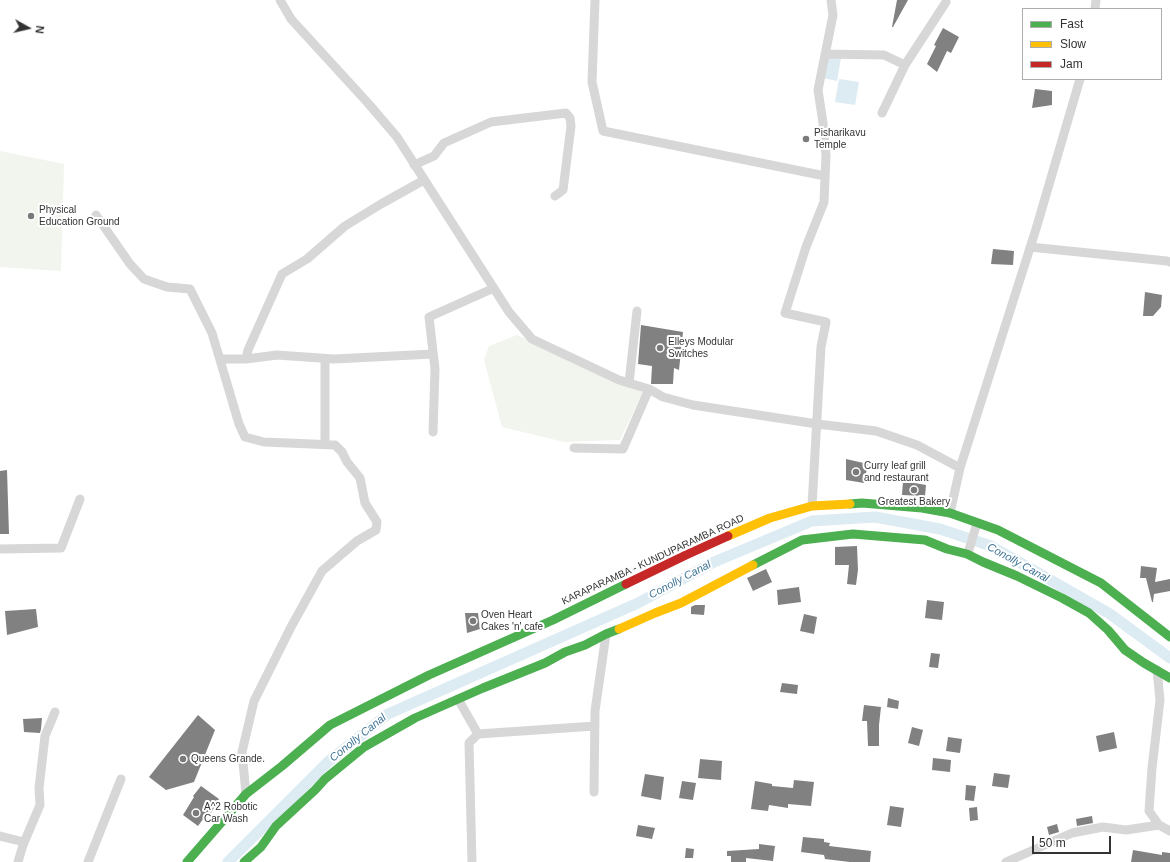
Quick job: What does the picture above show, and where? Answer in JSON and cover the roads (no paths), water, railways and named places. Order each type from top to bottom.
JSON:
[{"type":"main road","name":"KARAPARAMBA - KUNDUPARAMBA ROAD","points":[[187,862],[246,794],[282,766],[330,725],[429,675],[553,620],[686,555],[770,518],[812,506],[862,503],[922,508],[950,513],[998,530],[1101,583],[1170,637]]},
{"type":"main road","points":[[244,862],[261,847],[276,826],[325,779],[364,747],[415,718],[458,698],[545,663],[565,652],[585,645],[606,634],[681,603],[802,540],[853,534],[925,540],[947,549],[968,553],[983,562],[1017,576],[1090,613],[1108,630],[1125,650],[1170,678]]},
{"type":"street","points":[[280,0],[291,19],[397,137],[509,312],[532,339],[619,380],[649,389],[663,397],[693,405],[817,424],[876,431],[917,446],[960,468]]},
{"type":"street","points":[[595,0],[592,82],[603,131],[825,176]]},
{"type":"street","points":[[812,506],[821,347],[826,322],[785,313],[806,247],[824,202],[826,156],[818,90],[833,15],[831,0]]},
{"type":"street","points":[[882,113],[905,65],[946,2]]},
{"type":"street","points":[[825,54],[884,55],[905,65]]},
{"type":"street","points":[[950,513],[960,468],[1030,248],[1080,80]]},
{"type":"street","points":[[414,165],[434,156],[444,143],[491,122],[566,113],[570,118],[571,126],[563,190],[555,196]]},
{"type":"street","points":[[246,359],[248,350],[282,274],[307,259],[346,226],[424,180]]},
{"type":"street","points":[[96,215],[130,264],[144,279],[166,288],[190,289],[212,333],[239,424],[245,437],[264,442],[336,445],[360,478],[365,503],[377,522],[376,530],[357,541],[322,571],[291,627],[254,701],[242,752],[246,794]]},
{"type":"street","points":[[1030,248],[1170,262]]},
{"type":"street","points":[[433,432],[435,369],[429,317],[494,288]]},
{"type":"street","points":[[629,383],[637,311]]},
{"type":"street","points":[[220,359],[246,359],[277,356],[342,359],[433,354]]},
{"type":"street","points":[[325,359],[325,444]]},
{"type":"street","points":[[574,448],[623,448],[649,389]]},
{"type":"street","points":[[0,549],[61,548],[80,499]]},
{"type":"street","points":[[968,553],[977,523]]},
{"type":"street","points":[[594,792],[595,711],[606,634]]},
{"type":"street","points":[[1157,670],[1160,700],[1152,768],[1149,811],[1159,824],[1170,831]]},
{"type":"street","points":[[458,698],[478,734]]},
{"type":"street","points":[[18,862],[24,842],[40,805],[38,788],[45,736],[55,712]]},
{"type":"street","points":[[472,862],[469,743],[478,734],[595,726]]},
{"type":"street","points":[[88,862],[121,779]]},
{"type":"street","points":[[1006,862],[1072,833],[1103,827],[1126,830],[1159,824]]},
{"type":"street","points":[[0,836],[24,842]]},
{"type":"waterway","name":"Conolly Canal","points":[[228,862],[329,761],[388,714],[638,603],[714,562],[812,521],[875,517],[940,529],[991,546],[1110,614],[1170,658]]},
{"type":"place","name":"Pisharikavu Temple","points":[[806,139]]},
{"type":"place","name":"Physical Education Ground","points":[[31,216]]},
{"type":"place","name":"Elleys Modular Switches","points":[[660,348]]},
{"type":"place","name":"Curry leaf grill and restaurant","points":[[856,472]]},
{"type":"place","name":"Greatest Bakery","points":[[914,490]]},
{"type":"place","name":"Oven Heart Cakes 'n' cafe","points":[[473,621]]},
{"type":"place","name":"Queens Grande.","points":[[183,759]]},
{"type":"place","name":"A^2 Robotic Car Wash","points":[[196,813]]}]
